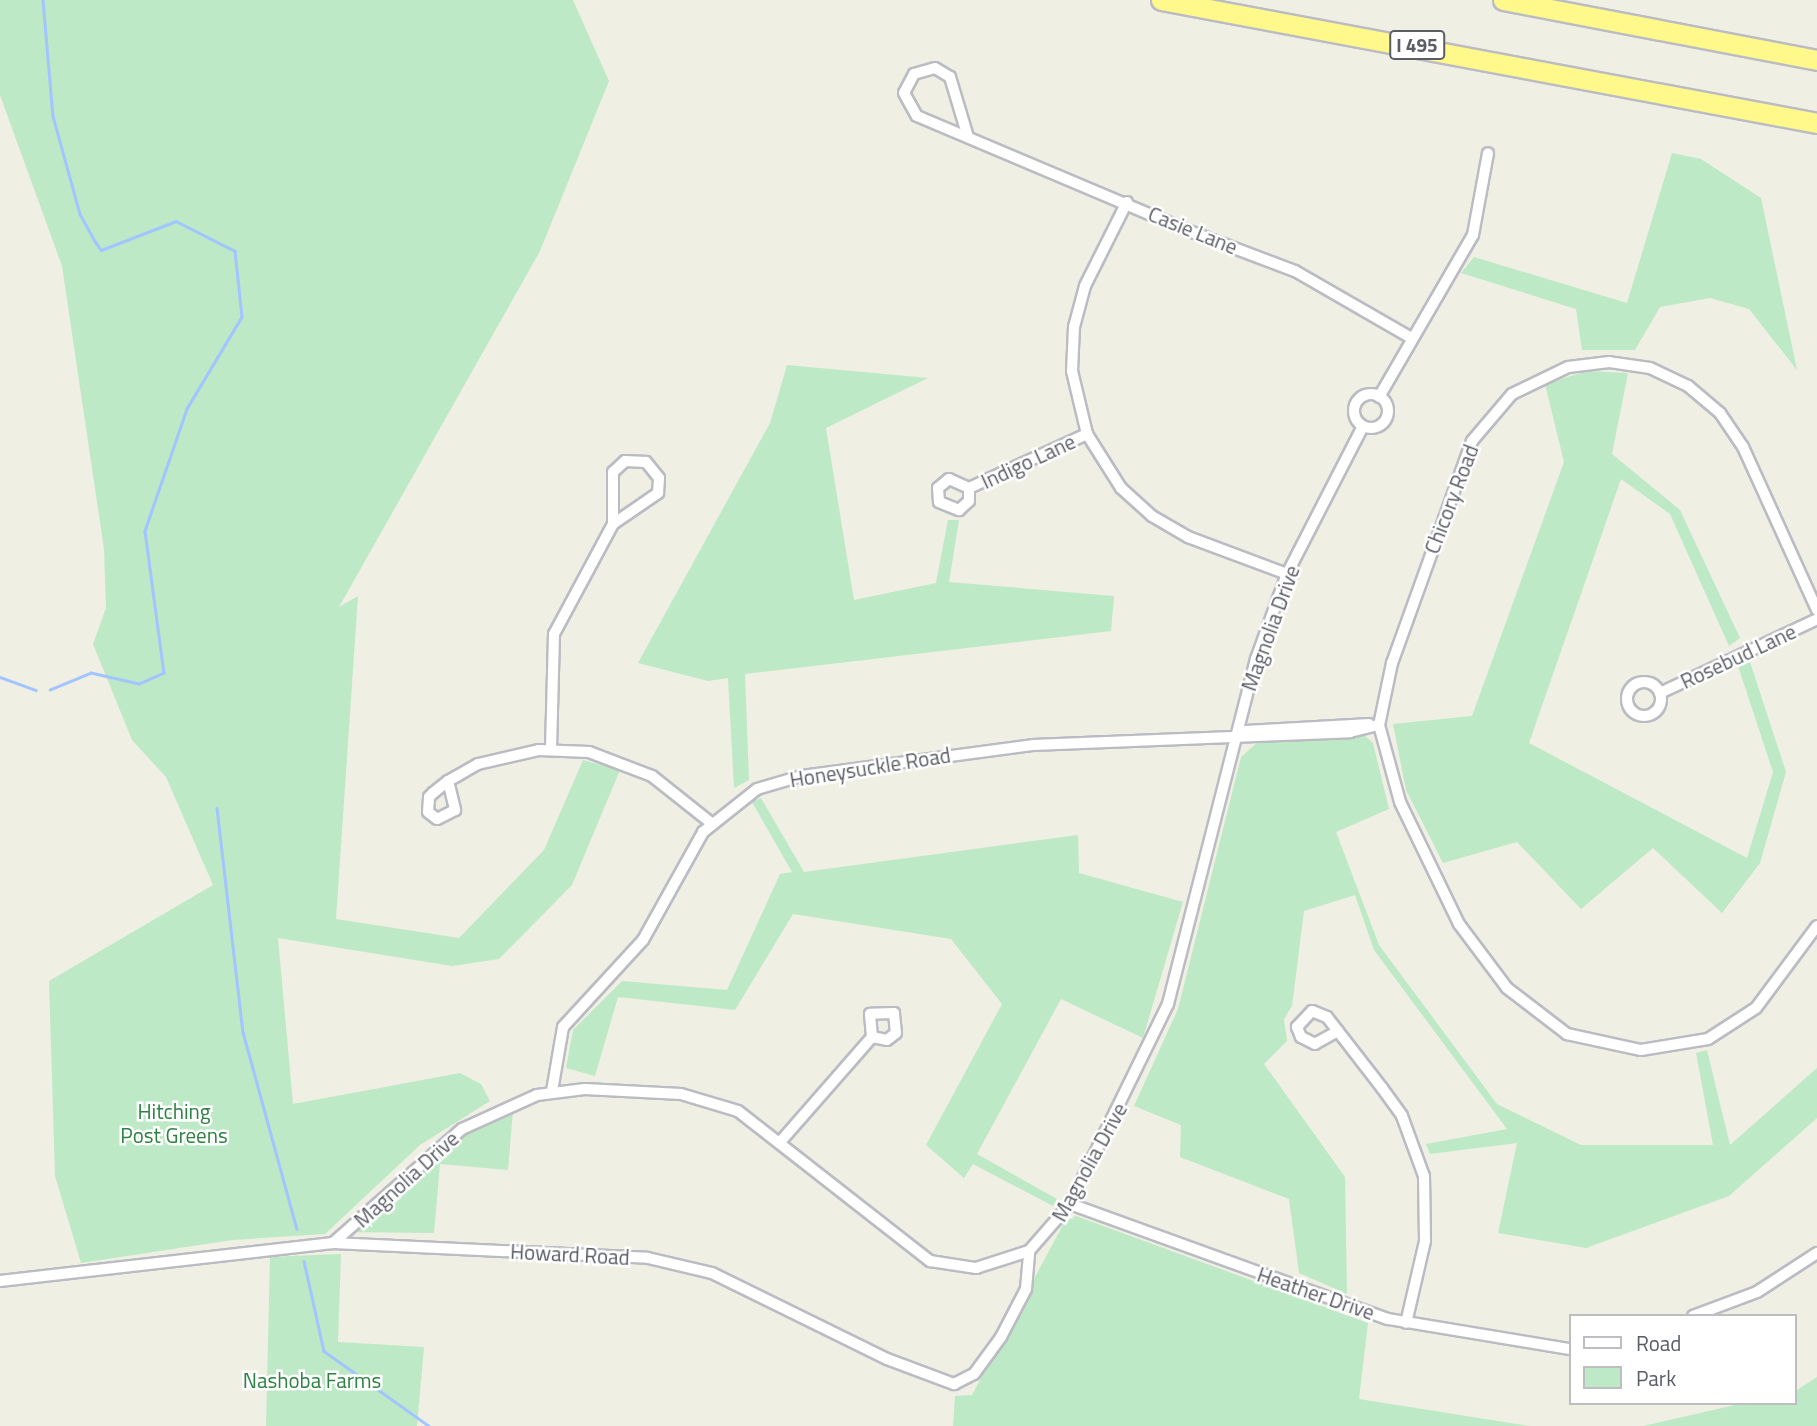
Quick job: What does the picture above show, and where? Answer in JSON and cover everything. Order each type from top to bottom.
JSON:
[{"type":"highway","name":"I 495","points":[[1161,0],[1817,123]]},
{"type":"highway","points":[[1503,0],[1817,60]]},
{"type":"street","name":"Casie Lane","points":[[968,137],[950,77],[935,68],[914,74],[904,93],[912,113],[968,137],[1311,278],[1410,337]]},
{"type":"street","name":"Magnolia Drive","points":[[1379,397],[1410,337],[1473,235],[1488,153]]},
{"type":"street","points":[[1127,202],[1085,286],[1074,327],[1072,371],[1087,434],[1121,488],[1152,516],[1188,537],[1287,574]]},
{"type":"street","name":"Chicory Road","points":[[1817,610],[1743,447],[1720,413],[1688,386],[1650,368],[1609,362],[1568,366],[1512,394],[1472,441],[1392,663],[1379,725],[1400,802],[1459,924],[1507,988],[1567,1034],[1640,1050],[1708,1039],[1756,1008],[1817,926]]},
{"type":"street","name":"Magnolia Drive","points":[[333,1242],[446,1140],[502,1107],[552,1091],[699,1097],[738,1111],[781,1141],[892,1237],[930,1261],[976,1268],[1029,1251],[1070,1204],[1168,1004],[1234,734],[1287,574],[1363,426],[1356,405],[1366,396],[1379,397],[1387,408],[1385,421],[1363,426]]},
{"type":"street","name":"Indigo Lane","points":[[969,488],[1087,434]]},
{"type":"street","points":[[551,749],[554,634],[613,524],[613,472],[625,461],[646,462],[659,478],[656,497],[613,524]]},
{"type":"street","name":"Rosebud Lane","points":[[1660,693],[1817,619]]},
{"type":"street","points":[[1234,734],[1348,722],[1379,725]]},
{"type":"street","name":"Honeysuckle Road","points":[[552,1091],[563,1027],[643,940],[711,824],[751,792],[801,776],[1033,745],[1234,734]]},
{"type":"street","points":[[448,782],[491,759],[551,749],[627,763],[661,781],[711,824]]},
{"type":"street","points":[[1338,1031],[1402,1116],[1424,1176],[1425,1241],[1406,1323]]},
{"type":"street","points":[[781,1141],[872,1037]]},
{"type":"street","name":"Heather Drive","points":[[1070,1204],[1406,1323],[1568,1349]]},
{"type":"street","name":"Howard Road","points":[[0,1281],[333,1242],[685,1264],[954,1384],[974,1374],[1001,1338],[1026,1289],[1029,1251]]},
{"type":"street","points":[[1698,1314],[1757,1292],[1817,1253]]},
{"type":"green space","name":"Hitching Post Greens","points":[[0,0],[573,0],[609,81],[540,251],[339,607],[358,596],[336,919],[459,938],[544,850],[583,760],[620,770],[572,885],[499,959],[452,966],[278,938],[293,1104],[460,1073],[481,1084],[490,1101],[420,1145],[325,1234],[232,1240],[81,1263],[55,1176],[49,981],[213,885],[166,777],[132,740],[93,644],[106,608],[104,549],[62,266],[0,95]]},
{"type":"green space","points":[[1672,153],[1701,159],[1761,198],[1797,370],[1749,309],[1710,298],[1660,307],[1635,350],[1582,350],[1576,309],[1461,273],[1474,257],[1627,303]]},
{"type":"green space","points":[[787,365],[928,378],[826,428],[854,600],[936,583],[948,520],[959,520],[949,582],[1114,596],[1111,631],[745,674],[749,780],[734,788],[728,678],[708,681],[638,663],[770,423]]},
{"type":"green space","points":[[1587,371],[1628,373],[1612,454],[1680,510],[1740,638],[1729,646],[1670,514],[1621,479],[1529,743],[1747,858],[1773,772],[1738,666],[1750,662],[1786,772],[1760,863],[1722,913],[1653,848],[1581,909],[1517,842],[1443,863],[1406,790],[1393,724],[1472,716],[1564,462],[1545,384]]},
{"type":"green space","points":[[1364,735],[1373,743],[1389,809],[1336,832],[1379,945],[1497,1104],[1581,1145],[1713,1145],[1696,1053],[1707,1050],[1730,1145],[1817,1068],[1817,1118],[1729,1196],[1586,1248],[1498,1233],[1517,1143],[1430,1154],[1426,1144],[1507,1129],[1374,950],[1355,895],[1304,911],[1292,1006],[1284,1019],[1287,1041],[1264,1064],[1345,1177],[1347,1294],[1299,1273],[1289,1199],[1180,1157],[1181,1125],[1134,1106],[1178,1009],[1241,757],[1260,740]]},
{"type":"green space","points":[[761,798],[804,872],[1078,835],[1079,873],[1183,902],[1143,1038],[1061,999],[977,1154],[1057,1199],[1053,1206],[973,1164],[964,1178],[926,1145],[1002,1004],[951,939],[793,914],[735,1010],[618,997],[595,1076],[566,1068],[573,1030],[622,981],[727,990],[780,874],[792,872],[752,802]]},
{"type":"green space","points":[[514,1099],[508,1170],[440,1164],[434,1233],[341,1232],[436,1141]]},
{"type":"green space","points":[[1076,1216],[1368,1323],[1359,1399],[1529,1426],[953,1426],[955,1396],[972,1395],[1065,1221]]},
{"type":"green space","name":"Nashoba Farms","points":[[341,1254],[338,1342],[424,1347],[417,1426],[266,1426],[270,1257]]},
{"type":"green space","points":[[1817,1377],[1817,1426],[1643,1426],[1735,1405],[1796,1405],[1796,1391]]},
{"type":"waterway","points":[[43,0],[53,116],[80,214],[95,241],[101,250],[176,221],[235,251],[242,317],[187,409],[145,531],[164,673],[139,684],[91,673],[50,690]]},
{"type":"waterway","points":[[0,677],[36,690]]},
{"type":"waterway","points":[[217,808],[243,1032],[297,1229]]},
{"type":"waterway","points":[[304,1261],[324,1351],[429,1426]]}]
